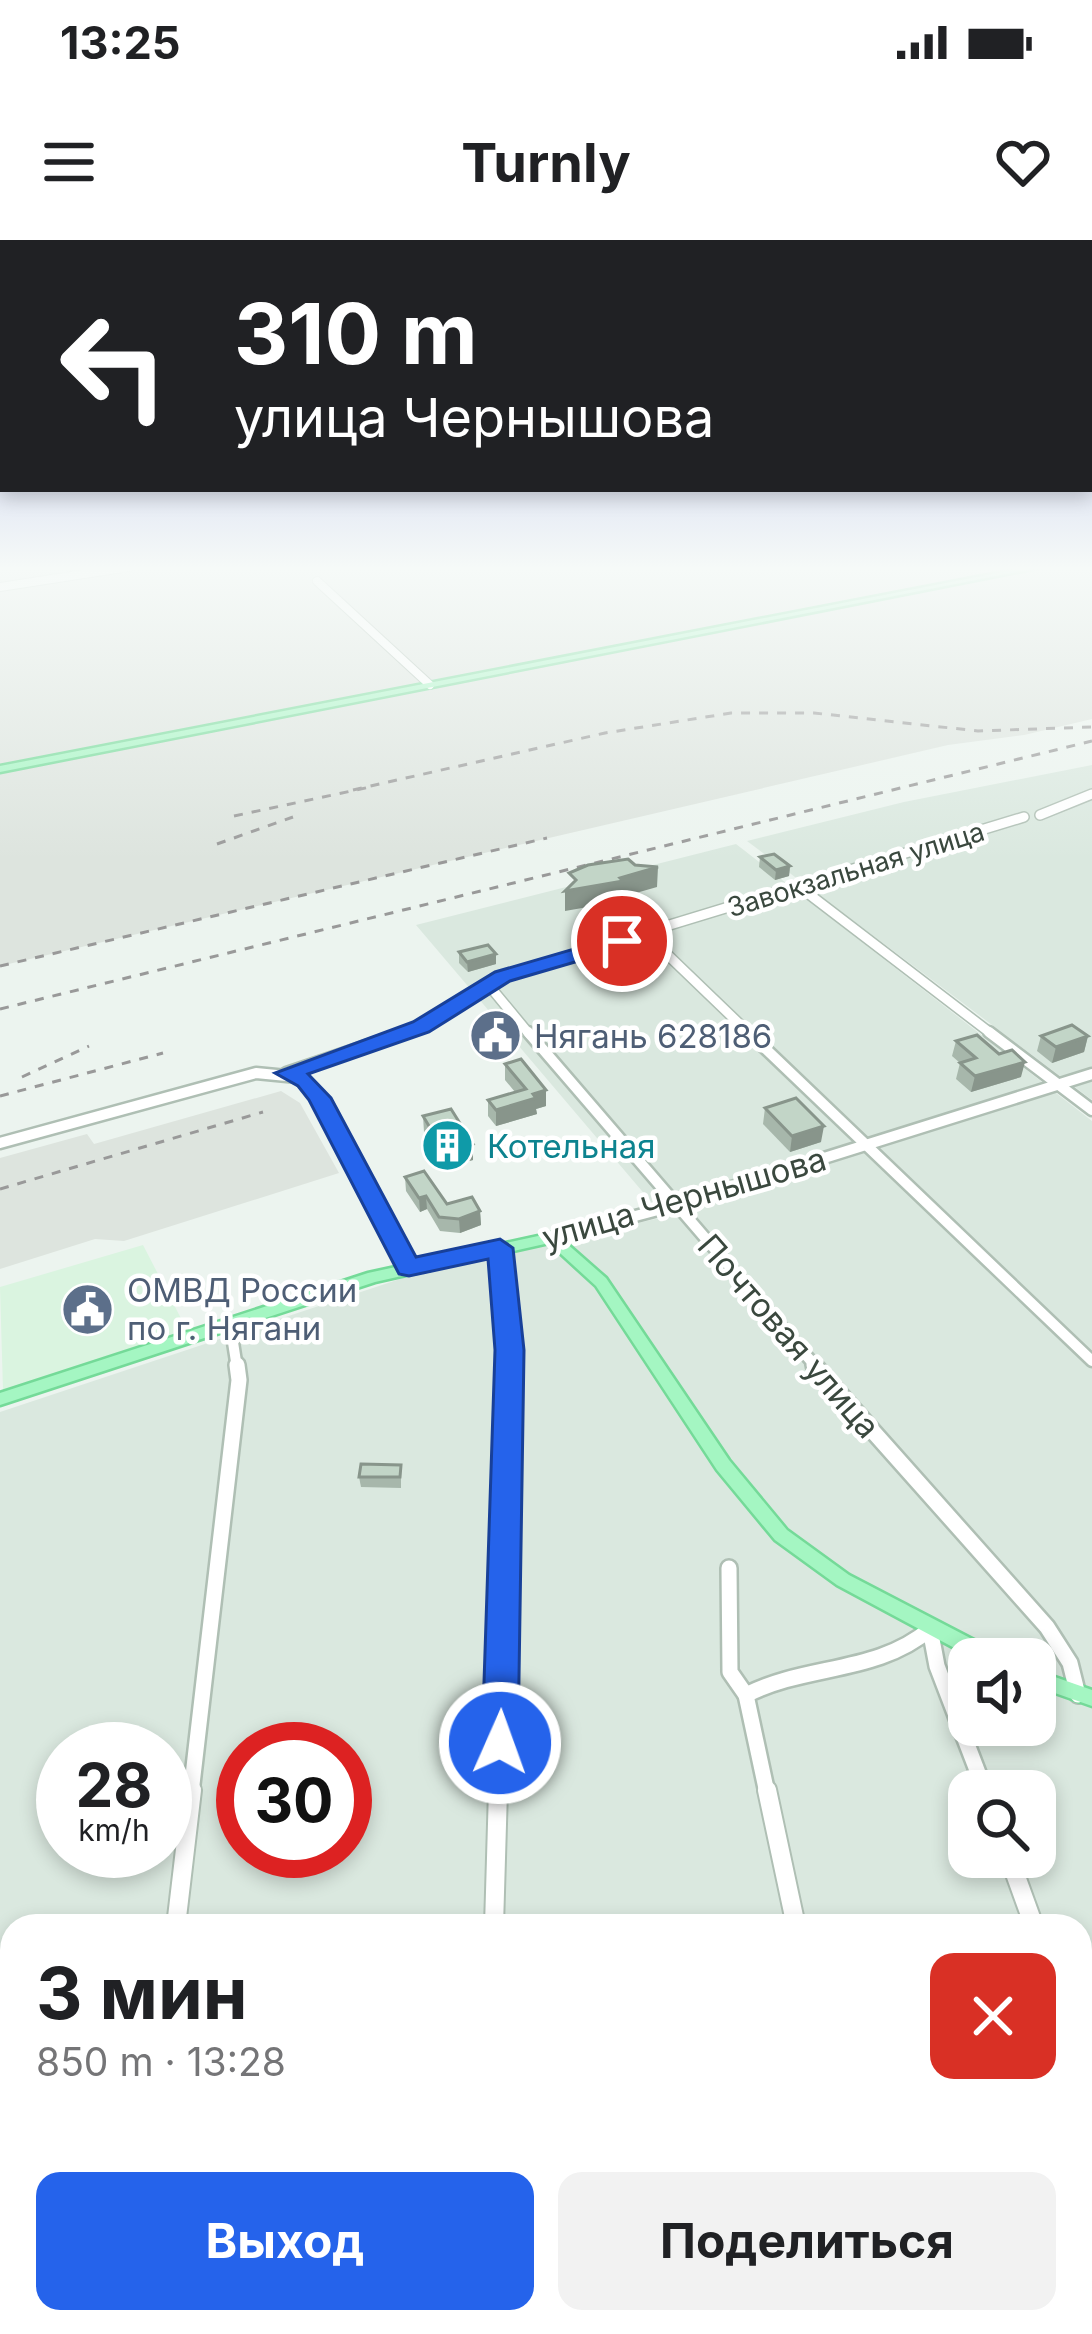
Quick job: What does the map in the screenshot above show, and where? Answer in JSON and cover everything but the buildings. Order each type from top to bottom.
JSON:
[{"type":"main road","points":[[0,769],[534,665]]},
{"type":"main road","points":[[552,1238],[584,1261],[601,1282],[723,1465],[781,1535],[820,1567],[949,1638]]},
{"type":"main road","name":"улица Чернышова","points":[[0,1400],[409,1267],[552,1238]]},
{"type":"main road","points":[[1056,1686],[1085,1696]]},
{"type":"street","points":[[408,665],[430,685]]},
{"type":"street","points":[[1040,815],[1092,794]]},
{"type":"street","name":"Завокзальная улица","points":[[0,1143],[240,1076],[286,1073],[421,1027],[487,983],[1024,817]]},
{"type":"street","points":[[801,888],[1092,1110]]},
{"type":"street","points":[[646,934],[1092,1361]]},
{"type":"street","name":"Почтовая улица","points":[[487,983],[673,1205],[1047,1627],[1085,1696]]},
{"type":"street","points":[[286,1073],[306,1082],[320,1098],[409,1267]]},
{"type":"street","name":"улица Чернышова","points":[[552,1238],[1092,1074]]},
{"type":"street","points":[[494,1914],[510,1350],[500,1248]]},
{"type":"street","points":[[177,1914],[240,1370],[230,1323]]},
{"type":"street","points":[[729,1568],[730,1672],[746,1695],[793,1914]]},
{"type":"street","points":[[746,1695],[768,1683],[906,1652],[930,1629]]},
{"type":"street","points":[[930,1629],[937,1666],[977,1770]]},
{"type":"street","points":[[1017,1878],[1030,1914]]},
{"type":"shaded area","points":[[0,665],[1092,665],[1092,719],[1024,735],[948,745],[0,966]]},
{"type":"shaded area","points":[[1092,765],[1092,1100],[747,841],[904,802]]},
{"type":"shaded area","points":[[736,844],[1092,1121],[1092,1914],[0,1914],[0,1412],[409,1276],[664,1217],[416,925]]},
{"type":"shaded area","points":[[281,1091],[300,1103],[339,1173],[124,1241],[95,1239],[0,1269],[0,1158],[87,1134],[94,1144]]},
{"type":"shaded area","name":"ОМВД России по г. Нягани","points":[[143,1245],[187,1330],[3,1390],[0,1287]]},
{"type":"railway","points":[[353,790],[605,733],[731,713],[814,713],[978,731],[1092,727]]},
{"type":"railway","points":[[0,1009],[1092,741]]},
{"type":"railway","points":[[234,816],[370,787]]},
{"type":"railway","points":[[217,844],[293,817]]},
{"type":"railway","points":[[0,966],[547,838]]},
{"type":"railway","points":[[22,1077],[89,1046]]},
{"type":"railway","points":[[0,1096],[163,1053]]},
{"type":"railway","points":[[0,1189],[263,1112]]},
{"type":"place","name":"Нягань 628186","points":[[495,1036]]},
{"type":"place","name":"Котельная","points":[[448,1146]]},
{"type":"place","name":"ОМВД России по г. Нягани","points":[[88,1309]]},
{"type":"route","points":[[500,1743],[510,1350],[500,1248],[409,1267],[320,1098],[306,1082],[286,1073],[421,1027],[502,976],[622,941]]}]
